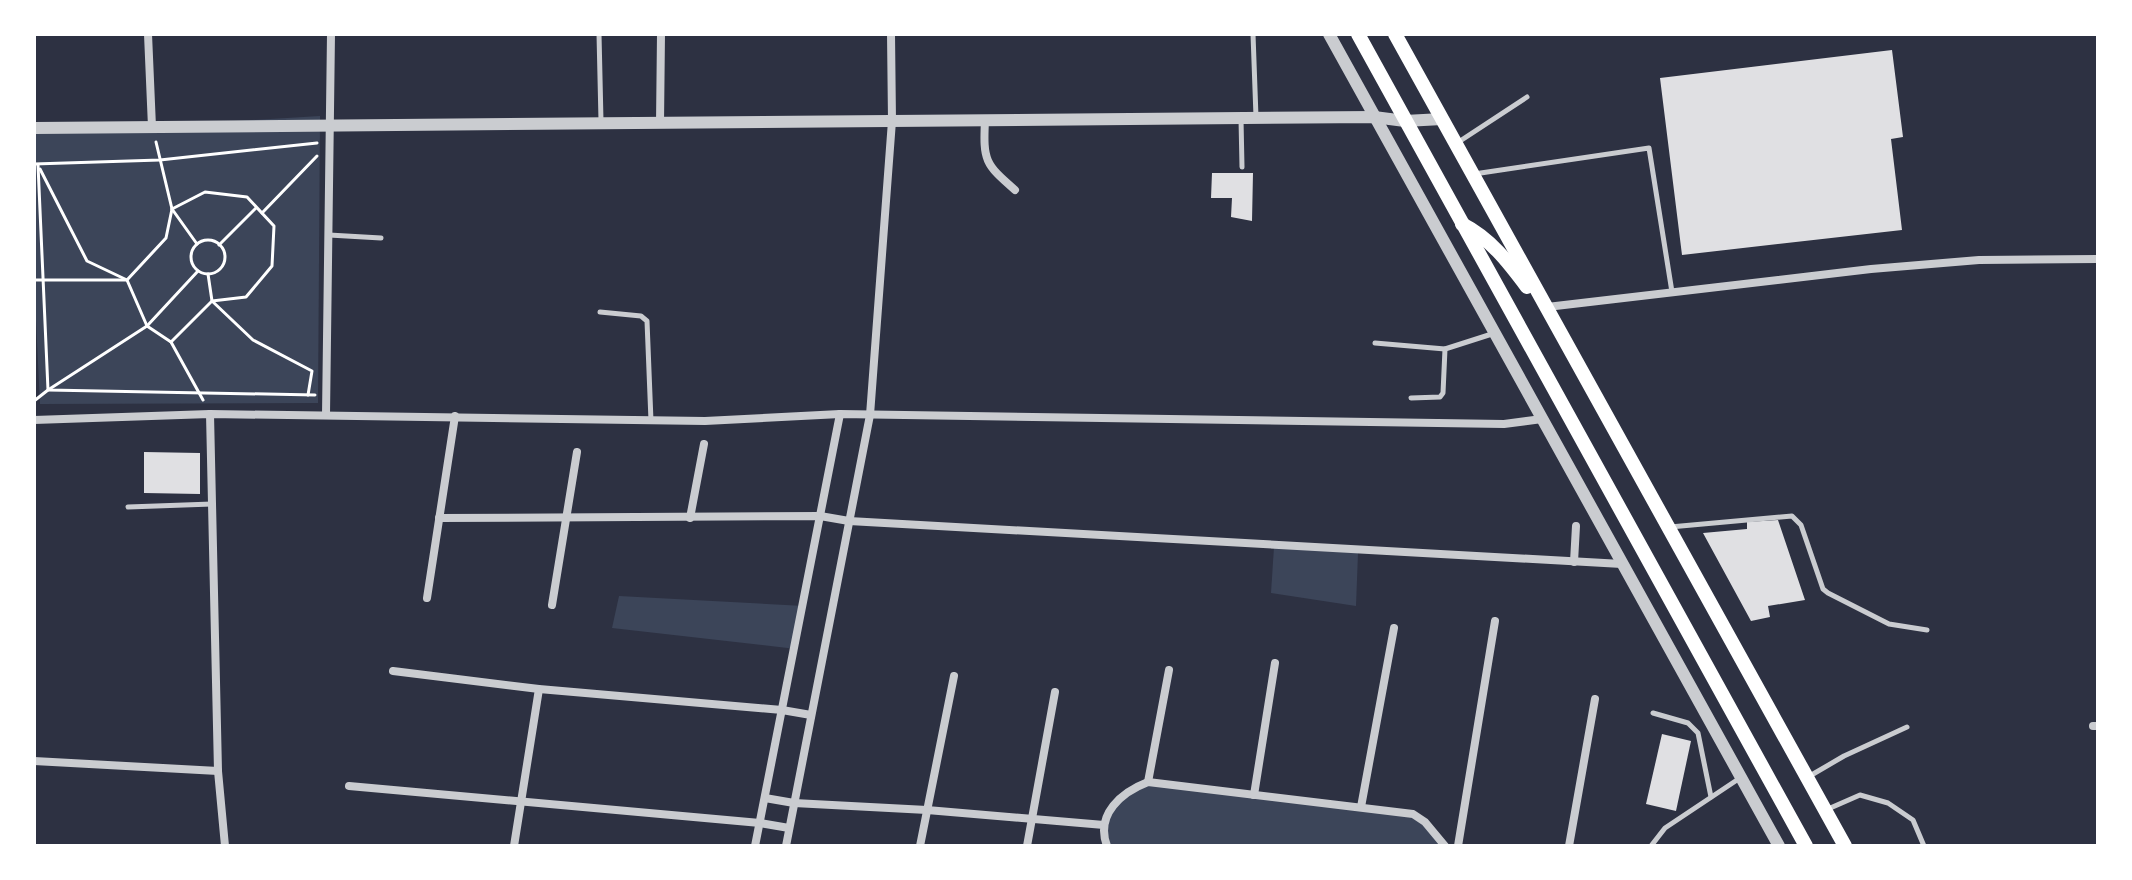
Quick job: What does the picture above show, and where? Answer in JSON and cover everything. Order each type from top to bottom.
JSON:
[{"type":"main road","points":[[1358,34],[1806,846]]},
{"type":"main road","points":[[1395,34],[1845,846]]},
{"type":"main road","points":[[1462,224],[1479,233],[1494,247],[1547,307]]},
{"type":"street","points":[[148,34],[152,127]]},
{"type":"street","points":[[326,415],[331,34]]},
{"type":"street","points":[[660,123],[661,34]]},
{"type":"street","points":[[786,846],[870,415],[892,121],[891,34]]},
{"type":"street","points":[[1329,34],[1779,846]]},
{"type":"street","points":[[34,128],[1374,117],[1405,121],[1442,119]]},
{"type":"street","points":[[985,120],[983,144],[987,162],[1015,190]]},
{"type":"street","points":[[1547,307],[1979,260],[2098,259]]},
{"type":"street","points":[[34,420],[210,414],[651,421],[840,414],[1504,424],[1542,419]]},
{"type":"street","points":[[210,414],[218,771],[225,846]]},
{"type":"street","points":[[755,846],[840,414]]},
{"type":"street","points":[[427,598],[455,416]]},
{"type":"street","points":[[690,518],[704,444]]},
{"type":"street","points":[[552,605],[577,452]]},
{"type":"street","points":[[439,518],[820,516],[849,521],[1622,564]]},
{"type":"street","points":[[1574,562],[1576,526]]},
{"type":"street","points":[[1458,846],[1495,621]]},
{"type":"street","points":[[1361,807],[1394,628]]},
{"type":"street","points":[[1254,795],[1275,663]]},
{"type":"street","points":[[1148,782],[1169,670]]},
{"type":"street","points":[[393,671],[539,689],[811,715]]},
{"type":"street","points":[[920,846],[954,676]]},
{"type":"street","points":[[514,846],[539,689]]},
{"type":"street","points":[[1027,846],[1055,692]]},
{"type":"street","points":[[1569,846],[1595,699]]},
{"type":"street","points":[[34,761],[218,771]]},
{"type":"street","points":[[1107,846],[1104,825],[1112,806],[1126,791],[1148,782],[1413,814],[1425,822],[1445,846]]},
{"type":"street","points":[[349,786],[789,828]]},
{"type":"street","points":[[765,798],[794,803],[927,810],[1104,825]]},
{"type":"lane","points":[[599,34],[601,123]]},
{"type":"lane","points":[[1253,34],[1256,118]]},
{"type":"lane","points":[[1456,143],[1527,97]]},
{"type":"lane","points":[[1241,118],[1242,167]]},
{"type":"lane","points":[[1473,175],[1649,148],[1672,292]]},
{"type":"lane","points":[[329,235],[381,238]]},
{"type":"lane","points":[[600,312],[641,316],[647,321],[651,421]]},
{"type":"lane","points":[[1375,343],[1445,349],[1495,333]]},
{"type":"lane","points":[[1411,398],[1440,397],[1443,393],[1445,349]]},
{"type":"lane","points":[[128,507],[212,504]]},
{"type":"lane","points":[[1669,527],[1792,516],[1801,525],[1823,589],[1889,624],[1927,630]]},
{"type":"lane","points":[[1653,713],[1688,723],[1698,733],[1711,797]]},
{"type":"lane","points":[[1807,777],[1907,727]]},
{"type":"lane","points":[[1651,846],[1665,828],[1741,778]]},
{"type":"lane","points":[[1825,810],[1860,795],[1888,803],[1913,820],[1924,846]]},
{"type":"path","points":[[152,127],[172,209],[197,244]]},
{"type":"path","points":[[36,164],[160,160],[330,141]]},
{"type":"path","points":[[262,213],[330,141]]},
{"type":"path","points":[[36,164],[48,390]]},
{"type":"path","points":[[36,164],[87,261],[127,280],[147,326],[171,342],[210,414]]},
{"type":"path","points":[[171,342],[212,301],[246,297],[272,266],[274,226],[247,197],[205,192],[172,209]]},
{"type":"path","points":[[219,245],[256,207]]},
{"type":"path","points":[[34,280],[127,280],[166,238],[172,209]]},
{"type":"path","points":[[208,241],[219,245],[225,261],[219,270],[208,274],[198,271],[191,258],[197,244],[208,241]]},
{"type":"path","points":[[34,401],[147,326],[198,271]]},
{"type":"path","points":[[208,274],[212,301],[253,340],[312,371],[308,395]]},
{"type":"path","points":[[48,390],[326,395]]},
{"type":"shaded area","points":[[320,116],[318,403],[40,404],[34,279],[34,133]]},
{"type":"shaded area","points":[[1274,547],[1358,553],[1356,606],[1271,593]]},
{"type":"shaded area","points":[[619,596],[804,606],[796,649],[612,628]]},
{"type":"shaded area","points":[[1148,782],[1413,814],[1445,846],[1107,846],[1105,841],[1112,806]]},
{"type":"building","points":[[1892,50],[1903,137],[1891,139],[1902,230],[1682,255],[1660,78]]},
{"type":"building","points":[[1212,173],[1253,173],[1252,221],[1231,217],[1232,198],[1211,198]]},
{"type":"building","points":[[144,452],[200,453],[200,494],[144,493]]},
{"type":"building","points":[[1778,520],[1805,600],[1768,606],[1770,617],[1751,621],[1703,533],[1747,529],[1747,522]]},
{"type":"building","points":[[1662,734],[1691,741],[1676,811],[1646,804]]}]
